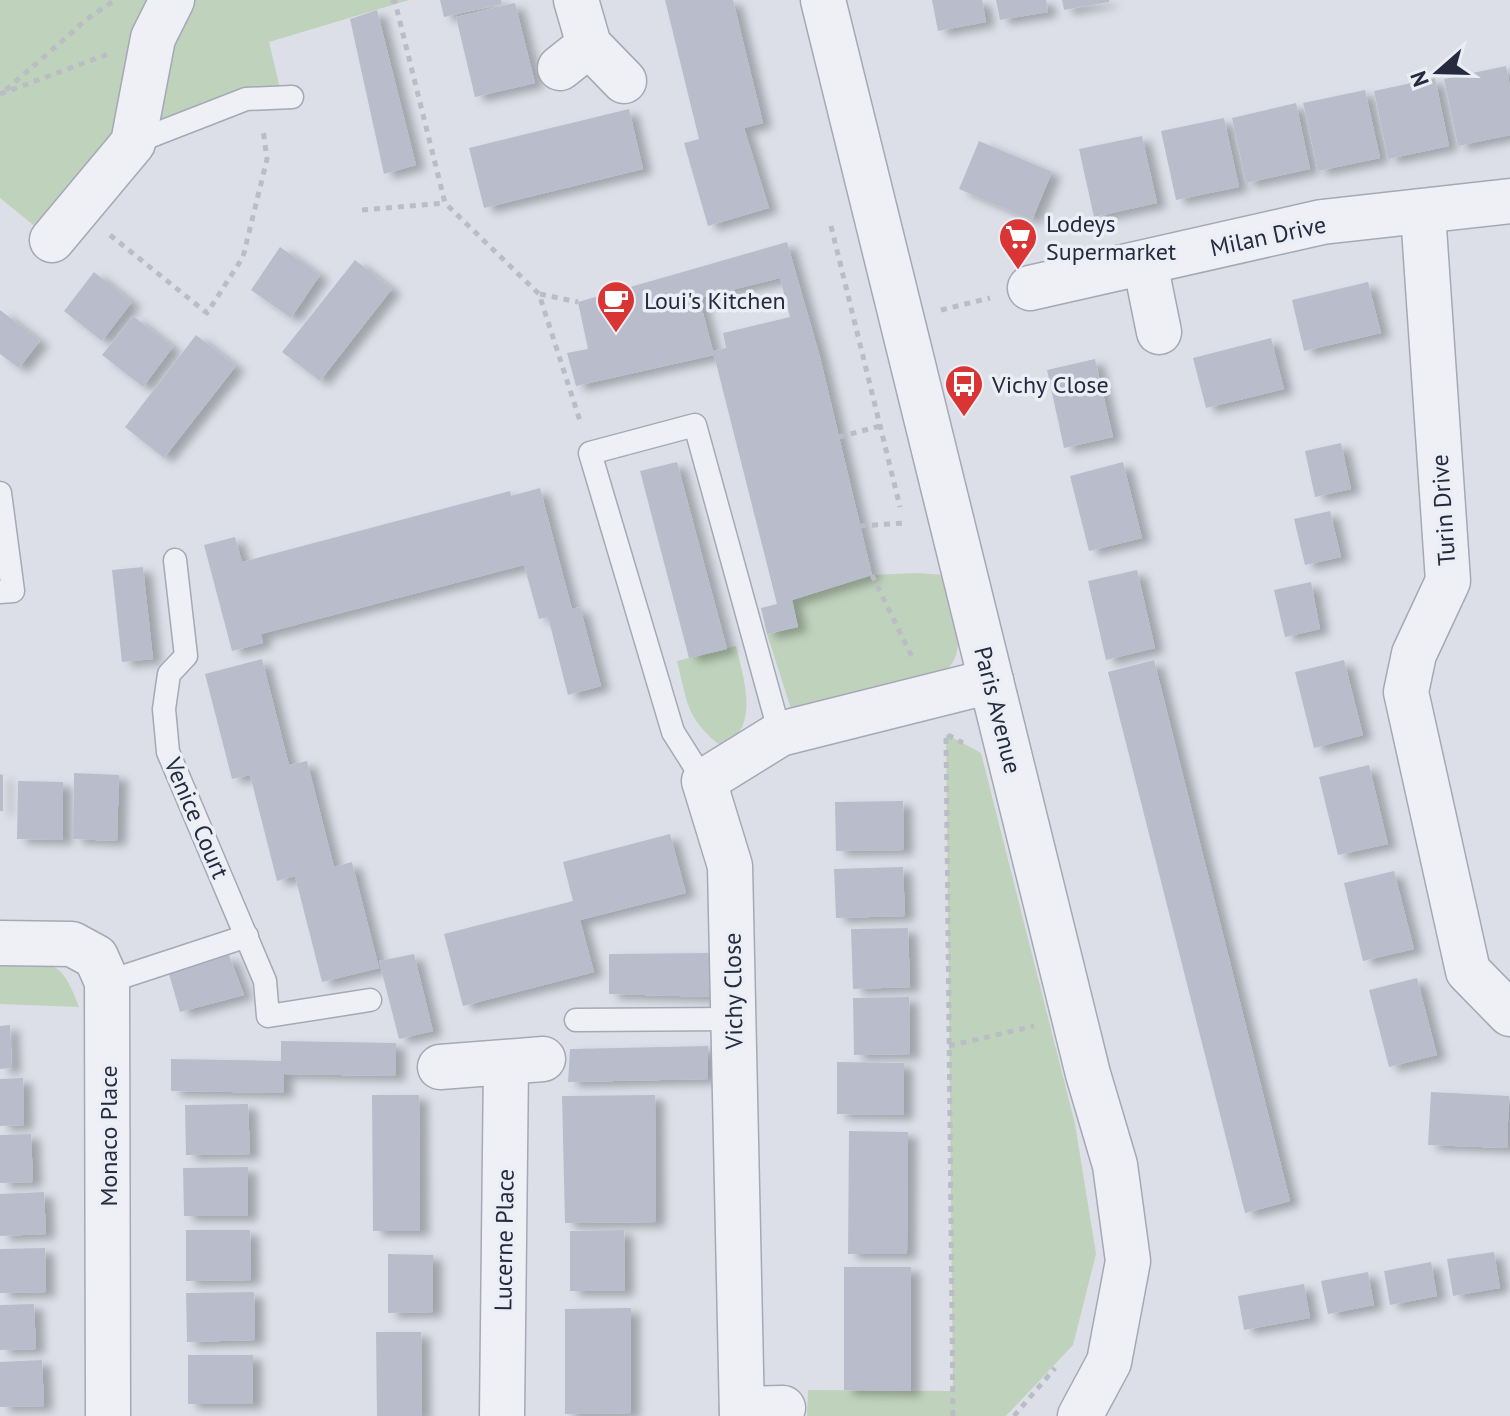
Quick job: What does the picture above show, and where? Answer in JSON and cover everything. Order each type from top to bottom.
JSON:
[{"type":"street","points":[[576,0],[575,57],[624,81]]},
{"type":"street","name":"Paris Avenue","points":[[823,0],[1088,1074],[1115,1165],[1128,1261],[1109,1362],[1080,1416]]},
{"type":"street","points":[[65,225],[133,143],[162,19]]},
{"type":"street","name":"Milan Drive","points":[[1030,288],[1322,222],[1510,201]]},
{"type":"street","name":"Turin Drive","points":[[1423,213],[1448,581],[1414,654],[1406,692],[1468,971],[1510,1014]]},
{"type":"street","points":[[1145,263],[1159,332]]},
{"type":"street","points":[[704,781],[780,734],[991,681]]},
{"type":"street","name":"Vichy Close","points":[[704,781],[730,866],[733,1019],[755,1411]]},
{"type":"street","points":[[0,943],[72,944],[96,957],[107,982]]},
{"type":"street","name":"Monaco Place","points":[[107,982],[108,1416]]},
{"type":"street","name":"Lucerne Place","points":[[440,1067],[525,1062],[502,1416]]},
{"type":"lane","points":[[133,143],[246,99],[292,97]]},
{"type":"lane","points":[[704,781],[673,732],[590,453],[695,425],[780,734]]},
{"type":"lane","points":[[0,493],[13,591],[0,592]]},
{"type":"lane","name":"Venice Court","points":[[175,560],[186,656],[169,674],[164,709],[168,752],[265,981],[268,1016],[370,1000]]},
{"type":"lane","points":[[107,982],[247,936]]},
{"type":"lane","points":[[576,1020],[733,1019]]},
{"type":"path","points":[[1,94],[87,19],[115,0]]},
{"type":"path","points":[[391,0],[395,2],[445,203],[539,294],[590,453]]},
{"type":"path","points":[[1,94],[162,19]]},
{"type":"path","points":[[65,225],[207,313],[243,257],[267,159],[259,99]]},
{"type":"path","points":[[362,210],[445,203]]},
{"type":"path","points":[[902,319],[1030,288]]},
{"type":"path","points":[[539,294],[578,302]]},
{"type":"path","points":[[839,437],[880,426]]},
{"type":"path","points":[[860,526],[904,523]]},
{"type":"path","points":[[872,575],[930,694]]},
{"type":"path","points":[[953,1416],[946,734],[969,747]]},
{"type":"path","points":[[949,1046],[1047,1023]]},
{"type":"path","points":[[1014,1416],[1064,1356]]},
{"type":"green space","points":[[0,0],[172,0],[133,143],[52,240],[0,198]]},
{"type":"green space","points":[[185,0],[409,0],[269,42],[282,97],[144,139]]},
{"type":"green space","points":[[872,575],[944,575],[957,628],[957,653],[952,664],[943,673],[793,715],[767,634],[798,627],[792,600]]},
{"type":"green space","points":[[736,646],[745,688],[745,716],[733,739],[721,746],[694,718],[677,661]]},
{"type":"green space","points":[[946,734],[981,753],[1075,1124],[1096,1254],[1073,1345],[1006,1416],[807,1416],[808,1390],[953,1391]]},
{"type":"green space","points":[[0,961],[42,963],[59,970],[79,1007],[0,1004]]},
{"type":"building","points":[[440,0],[501,0],[502,4],[444,17]]},
{"type":"building","points":[[665,0],[733,0],[763,123],[744,128],[769,208],[708,226],[684,143],[699,139]]},
{"type":"building","points":[[932,0],[982,0],[986,22],[938,31]]},
{"type":"building","points":[[996,0],[1046,0],[1048,12],[1000,20]]},
{"type":"building","points":[[1062,0],[1109,0],[1109,2],[1064,10]]},
{"type":"building","points":[[515,3],[535,83],[475,97],[456,17]]},
{"type":"building","points":[[377,10],[416,165],[384,174],[350,19]]},
{"type":"building","points":[[1506,66],[1510,87],[1510,135],[1458,146],[1444,79]]},
{"type":"building","points":[[1435,78],[1449,146],[1388,159],[1374,91]]},
{"type":"building","points":[[1365,90],[1380,158],[1318,171],[1303,103]]},
{"type":"building","points":[[1296,103],[1310,169],[1246,183],[1232,118]]},
{"type":"building","points":[[629,109],[643,169],[484,208],[469,148]]},
{"type":"building","points":[[1224,118],[1239,187],[1176,200],[1161,131]]},
{"type":"building","points":[[1142,136],[1157,203],[1094,217],[1079,149]]},
{"type":"building","points":[[979,141],[1052,172],[1032,220],[959,189]]},
{"type":"building","points":[[787,242],[820,357],[872,575],[792,600],[798,627],[767,634],[761,608],[777,604],[714,355],[576,386],[567,353],[588,349],[578,302]],"holes":[[[780,278],[790,317],[723,333],[726,348],[713,351],[699,298]]]},
{"type":"building","points":[[280,247],[320,275],[291,318],[251,290]]},
{"type":"building","points":[[355,260],[392,289],[320,381],[282,352]]},
{"type":"building","points":[[94,272],[132,302],[102,341],[64,311]]},
{"type":"building","points":[[1368,282],[1381,333],[1304,351],[1292,300]]},
{"type":"building","points":[[0,310],[40,341],[19,368],[0,354]]},
{"type":"building","points":[[133,316],[173,347],[143,387],[102,355]]},
{"type":"building","points":[[196,335],[236,366],[164,458],[125,427]]},
{"type":"building","points":[[1271,338],[1284,389],[1206,408],[1193,358]]},
{"type":"building","points":[[1095,359],[1113,437],[1064,448],[1047,370]]},
{"type":"building","points":[[1341,443],[1351,489],[1315,497],[1305,451]]},
{"type":"building","points":[[677,462],[727,649],[689,658],[640,471]]},
{"type":"building","points":[[1123,462],[1142,538],[1089,551],[1070,476]]},
{"type":"building","points":[[540,488],[572,609],[580,607],[601,686],[568,695],[548,617],[539,619],[524,565],[261,634],[263,643],[232,651],[204,545],[235,537],[242,562],[510,491],[511,496]]},
{"type":"building","points":[[1330,511],[1341,557],[1305,565],[1294,519]]},
{"type":"building","points":[[143,567],[153,659],[122,662],[112,570]]},
{"type":"building","points":[[1137,570],[1155,648],[1106,660],[1088,581]]},
{"type":"building","points":[[1311,582],[1320,629],[1285,637],[1274,590]]},
{"type":"building","points":[[262,659],[289,765],[307,761],[334,867],[352,862],[379,968],[322,982],[295,876],[277,881],[250,775],[232,779],[205,674]]},
{"type":"building","points":[[1154,660],[1290,1201],[1245,1213],[1108,672]]},
{"type":"building","points":[[1344,660],[1363,735],[1314,748],[1295,672]]},
{"type":"building","points":[[1369,765],[1388,844],[1338,855],[1319,777]]},
{"type":"building","points":[[74,773],[119,775],[117,841],[73,839]]},
{"type":"building","points":[[0,774],[3,775],[3,811],[0,811]]},
{"type":"building","points":[[18,781],[63,782],[63,840],[17,839]]},
{"type":"building","points":[[903,801],[904,850],[836,851],[835,802]]},
{"type":"building","points":[[670,834],[686,893],[580,920],[594,972],[463,1006],[444,934],[573,901],[563,862]]},
{"type":"building","points":[[903,867],[905,916],[836,918],[834,869]]},
{"type":"building","points":[[1394,871],[1414,949],[1363,961],[1344,883]]},
{"type":"building","points":[[908,928],[910,987],[853,989],[851,929]]},
{"type":"building","points":[[713,953],[714,997],[609,994],[609,954]]},
{"type":"building","points":[[414,954],[433,1031],[399,1039],[379,961]]},
{"type":"building","points":[[229,955],[244,995],[180,1012],[169,974]]},
{"type":"building","points":[[1417,978],[1437,1055],[1389,1067],[1369,990]]},
{"type":"building","points":[[909,997],[910,1054],[854,1055],[853,998]]},
{"type":"building","points":[[10,1025],[12,1068],[0,1069],[0,1026]]},
{"type":"building","points":[[281,1041],[396,1043],[396,1076],[284,1074],[284,1093],[171,1091],[171,1059],[281,1061]]},
{"type":"building","points":[[708,1046],[708,1079],[568,1082],[570,1049]]},
{"type":"building","points":[[837,1062],[904,1063],[904,1115],[837,1114]]},
{"type":"building","points":[[23,1078],[24,1125],[0,1126],[0,1079]]},
{"type":"building","points":[[1431,1092],[1509,1096],[1507,1148],[1428,1145]]},
{"type":"building","points":[[372,1095],[419,1095],[420,1231],[373,1231]]},
{"type":"building","points":[[655,1095],[656,1222],[565,1223],[562,1096]]},
{"type":"building","points":[[248,1104],[250,1154],[186,1155],[185,1105]]},
{"type":"building","points":[[849,1131],[908,1132],[907,1254],[848,1254]]},
{"type":"building","points":[[31,1134],[33,1182],[0,1183],[0,1135]]},
{"type":"building","points":[[248,1167],[248,1216],[184,1216],[183,1168]]},
{"type":"building","points":[[44,1192],[46,1234],[0,1236],[0,1194]]},
{"type":"building","points":[[186,1230],[250,1230],[251,1280],[186,1281]]},
{"type":"building","points":[[624,1230],[625,1291],[570,1291],[570,1231]]},
{"type":"building","points":[[45,1248],[46,1292],[0,1293],[0,1249]]},
{"type":"building","points":[[1494,1252],[1500,1288],[1453,1296],[1447,1259]]},
{"type":"building","points":[[388,1254],[433,1255],[433,1312],[388,1313]]},
{"type":"building","points":[[1431,1262],[1437,1296],[1390,1305],[1384,1271]]},
{"type":"building","points":[[844,1267],[911,1267],[911,1391],[844,1390]]},
{"type":"building","points":[[1368,1272],[1374,1305],[1328,1314],[1321,1281]]},
{"type":"building","points":[[1304,1284],[1310,1318],[1244,1330],[1238,1296]]},
{"type":"building","points":[[254,1292],[255,1340],[187,1342],[186,1293]]},
{"type":"building","points":[[34,1304],[36,1349],[0,1350],[0,1305]]},
{"type":"building","points":[[631,1308],[631,1413],[565,1414],[565,1309]]},
{"type":"building","points":[[376,1332],[421,1332],[422,1416],[377,1416]]},
{"type":"building","points":[[188,1355],[253,1355],[253,1404],[188,1404]]},
{"type":"building","points":[[42,1360],[44,1406],[0,1407],[0,1362]]},
{"type":"place","name":"Lodeys Supermarket","points":[[1018,271]]},
{"type":"place","name":"Loui's Kitchen","points":[[616,334]]},
{"type":"place","name":"Vichy Close","points":[[964,418]]}]
